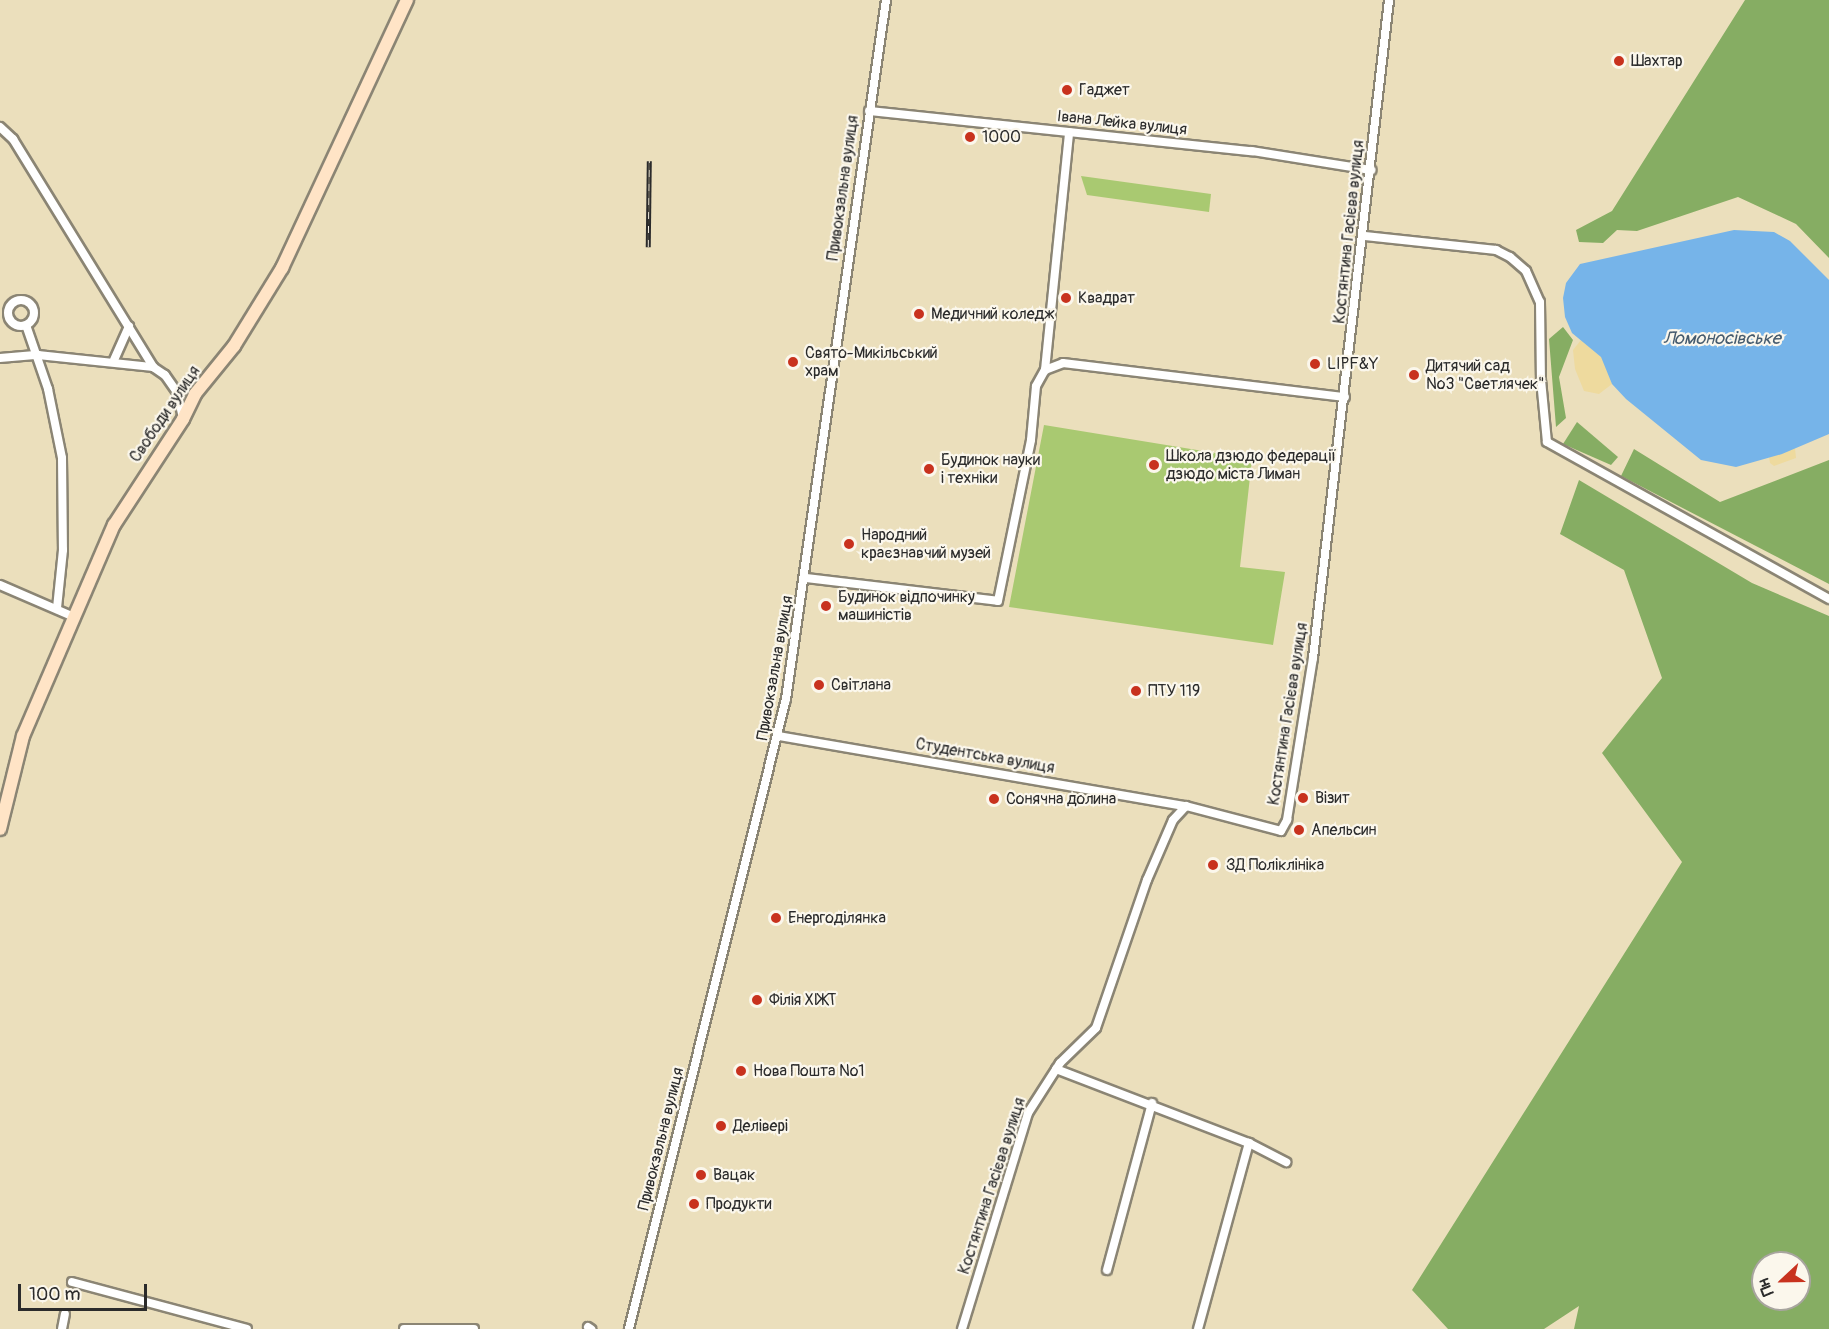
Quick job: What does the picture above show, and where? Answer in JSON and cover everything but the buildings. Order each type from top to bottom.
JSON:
[{"type":"main road","name":"Свободи вулиця","points":[[0,829],[3,793],[23,736],[114,525],[183,419],[195,394],[234,346],[282,268],[407,0]]},
{"type":"street","name":"Привокзальна вулиця","points":[[629,1329],[779,736],[806,578],[886,0]]},
{"type":"street","name":"Костянтина Гасієва вулиця","points":[[962,1329],[1028,1113],[1056,1069],[1096,1029],[1162,840],[1186,806],[1281,831],[1287,820],[1313,658],[1365,236],[1389,0]]},
{"type":"street","name":"Івана Лейка вулиця","points":[[869,111],[1252,151],[1371,170]]},
{"type":"street","points":[[0,127],[13,139],[153,367]]},
{"type":"street","points":[[806,578],[998,601],[1031,440],[1036,386],[1045,370],[1069,132]]},
{"type":"street","points":[[1365,236],[1496,250],[1510,257],[1526,271],[1540,302],[1541,380],[1547,442],[1829,599]]},
{"type":"street","points":[[26,325],[38,355],[62,458],[63,550],[57,609]]},
{"type":"street","points":[[114,360],[129,326]]},
{"type":"street","points":[[0,358],[38,355],[114,360],[153,367],[165,375],[177,392],[183,419]]},
{"type":"street","points":[[1045,370],[1063,363],[1345,397]]},
{"type":"street","points":[[0,585],[74,616]]},
{"type":"street","name":"Студентська вулиця","points":[[779,736],[1186,806]]},
{"type":"street","points":[[1056,1069],[1250,1143],[1286,1162]]},
{"type":"street","points":[[1107,1270],[1152,1104]]},
{"type":"street","points":[[1198,1329],[1250,1143]]},
{"type":"street","points":[[72,1282],[247,1329]]},
{"type":"street","points":[[63,1329],[65,1314]]},
{"type":"street","points":[[404,1329],[474,1329]]},
{"type":"green space","points":[[1745,0],[1829,0],[1829,258],[1796,224],[1738,197],[1637,231],[1617,230],[1603,243],[1579,242],[1576,230],[1612,211]]},
{"type":"green space","points":[[1081,176],[1211,194],[1209,212],[1087,195]]},
{"type":"green space","points":[[1563,327],[1573,340],[1559,377],[1566,418],[1556,427],[1549,339]]},
{"type":"green space","points":[[1577,422],[1618,457],[1611,465],[1563,444]]},
{"type":"green space","points":[[1044,425],[1252,459],[1240,567],[1285,572],[1273,645],[1009,607]]},
{"type":"green space","points":[[1634,449],[1720,502],[1829,460],[1829,584],[1621,476]]},
{"type":"green space","points":[[1579,480],[1752,583],[1829,616],[1829,1329],[1574,1329],[1579,1306],[1544,1329],[1448,1329],[1412,1290],[1682,862],[1602,753],[1662,678],[1624,570],[1560,534]]},
{"type":"sand","points":[[1581,340],[1601,357],[1608,371],[1612,384],[1599,394],[1584,391],[1575,369],[1573,350]]},
{"type":"sand","points":[[1795,448],[1796,458],[1774,466],[1770,463],[1769,457]]},
{"type":"water","name":"Ломоносівське","points":[[1734,230],[1774,232],[1790,241],[1829,280],[1829,434],[1782,454],[1736,467],[1701,460],[1626,399],[1612,384],[1601,357],[1572,333],[1565,317],[1563,298],[1566,283],[1580,264]]},
{"type":"railway","points":[[648,247],[649,161]]},
{"type":"place","name":"Шахтар","points":[[1619,61]]},
{"type":"place","name":"Гаджет","points":[[1067,90]]},
{"type":"place","name":"1000","points":[[970,137]]},
{"type":"place","name":"Квадрат","points":[[1066,298]]},
{"type":"place","name":"Медичний коледж","points":[[919,314]]},
{"type":"place","name":"Свято-Микільський храм","points":[[793,362]]},
{"type":"place","name":"LIPF&Y","points":[[1315,364]]},
{"type":"place","name":"Дитячий сад №3 \"Светлячек\"","points":[[1414,375]]},
{"type":"place","name":"Школа дзюдо федерації дзюдо міста Лиман","points":[[1154,465]]},
{"type":"place","name":"Будинок науки і техніки","points":[[929,469]]},
{"type":"place","name":"Народний краєзнавчий музей","points":[[849,544]]},
{"type":"place","name":"Будинок відпочинку машиністів","points":[[826,606]]},
{"type":"place","name":"Світлана","points":[[819,685]]},
{"type":"place","name":"ПТУ 119","points":[[1136,691]]},
{"type":"place","name":"Візит","points":[[1303,798]]},
{"type":"place","name":"Сонячна долина","points":[[994,799]]},
{"type":"place","name":"Апельсин","points":[[1299,830]]},
{"type":"place","name":"ЗД Поліклініка","points":[[1213,865]]},
{"type":"place","name":"Енергоділянка","points":[[776,918]]},
{"type":"place","name":"Філія ХІЖТ","points":[[757,1000]]},
{"type":"place","name":"Нова Пошта №1","points":[[741,1071]]},
{"type":"place","name":"Делівері","points":[[721,1126]]},
{"type":"place","name":"Вацак","points":[[701,1175]]},
{"type":"place","name":"Продукти","points":[[694,1204]]}]
